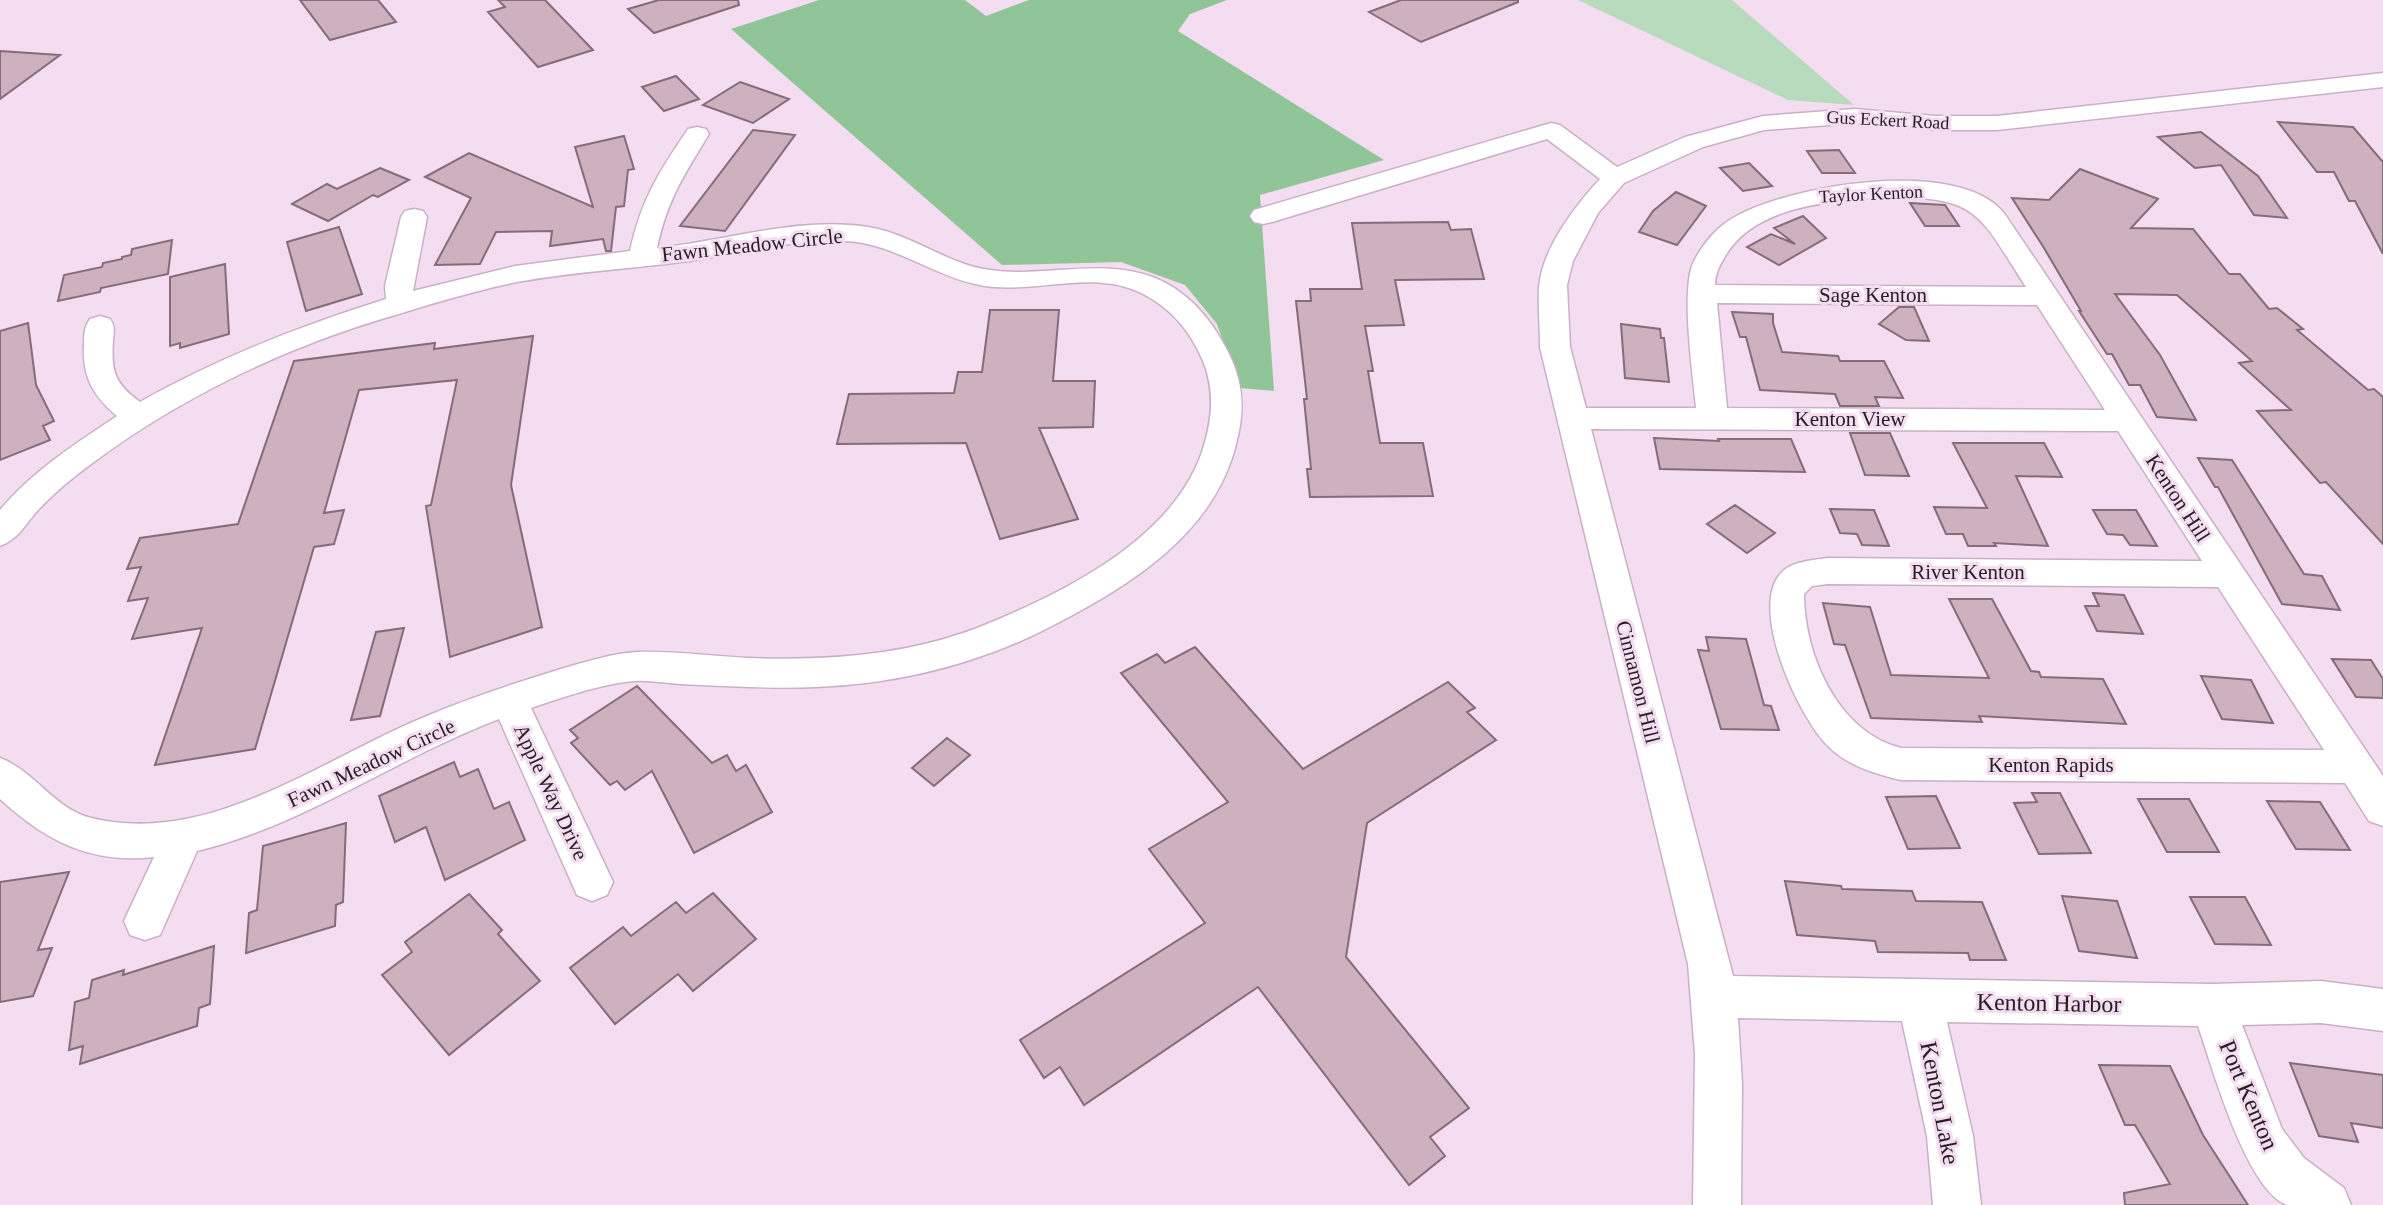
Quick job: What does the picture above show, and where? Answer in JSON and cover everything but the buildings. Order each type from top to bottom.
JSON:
[{"type":"street","name":"Gus Eckert Road","points":[[1615,178],[1718,134],[1787,120],[1854,116],[1935,123],[1997,122],[2383,80]]},
{"type":"street","points":[[1263,216],[1551,130],[1615,178]]},
{"type":"street","points":[[642,257],[651,215],[663,188],[697,134]]},
{"type":"street","name":"Cinnamon Hill","points":[[1615,178],[1586,211],[1571,234],[1559,261],[1553,285],[1555,347],[1710,964],[1715,997],[1719,1117],[1717,1205]]},
{"type":"street","name":"Taylor Kenton","points":[[1712,418],[1700,279],[1706,263],[1722,239],[1742,223],[1768,210],[1807,198],[1850,191],[1913,190],[1964,197]]},
{"type":"street","name":"Kenton Hill","points":[[1964,197],[1980,204],[1993,216],[2383,809]]},
{"type":"street","points":[[400,306],[399,286],[414,217]]},
{"type":"street","name":"Fawn Meadow Circle","points":[[0,534],[33,495],[65,467],[139,417],[197,382],[324,329],[472,284],[515,274],[781,238],[860,234],[899,243],[954,270],[982,278],[1018,282],[1107,274],[1146,282],[1188,312],[1199,325],[1220,364],[1227,388],[1226,420],[1218,459],[1213,473],[1182,517],[1127,566],[1038,618],[981,643],[925,660],[864,670],[775,673],[632,667],[581,678],[430,731],[304,796],[208,833],[183,837],[141,841],[99,837],[63,827],[0,775]]},
{"type":"street","name":"Sage Kenton","points":[[1701,294],[2045,296]]},
{"type":"street","points":[[100,325],[96,362],[101,382],[109,395],[139,417]]},
{"type":"street","name":"Kenton View","points":[[1572,418],[2127,421]]},
{"type":"street","name":"River Kenton","points":[[1801,660],[1787,623],[1785,599],[1791,583],[1805,575],[1828,571],[2228,573]]},
{"type":"street","name":"Kenton Rapids","points":[[1801,660],[1821,710],[1836,731],[1858,749],[1876,758],[1901,764],[2355,767]]},
{"type":"street","name":"Apple Way Drive","points":[[510,702],[592,882]]},
{"type":"street","points":[[145,921],[183,837]]},
{"type":"street","name":"Kenton Harbor","points":[[1715,997],[2212,1005],[2321,1002],[2383,1010]]},
{"type":"street","name":"Kenton Lake","points":[[1920,1001],[1950,1136],[1957,1205]]},
{"type":"street","name":"Port Kenton","points":[[2212,1005],[2264,1144],[2287,1175],[2327,1205]]},
{"type":"green space","points":[[819,0],[965,0],[986,16],[1029,0],[1227,0],[1190,14],[1178,31],[1384,160],[1260,195],[1274,391],[1240,388],[1217,324],[1185,285],[1121,262],[1002,265],[731,29]]},
{"type":"green space","points":[[1578,0],[1732,0],[1854,105],[1788,100]]}]
